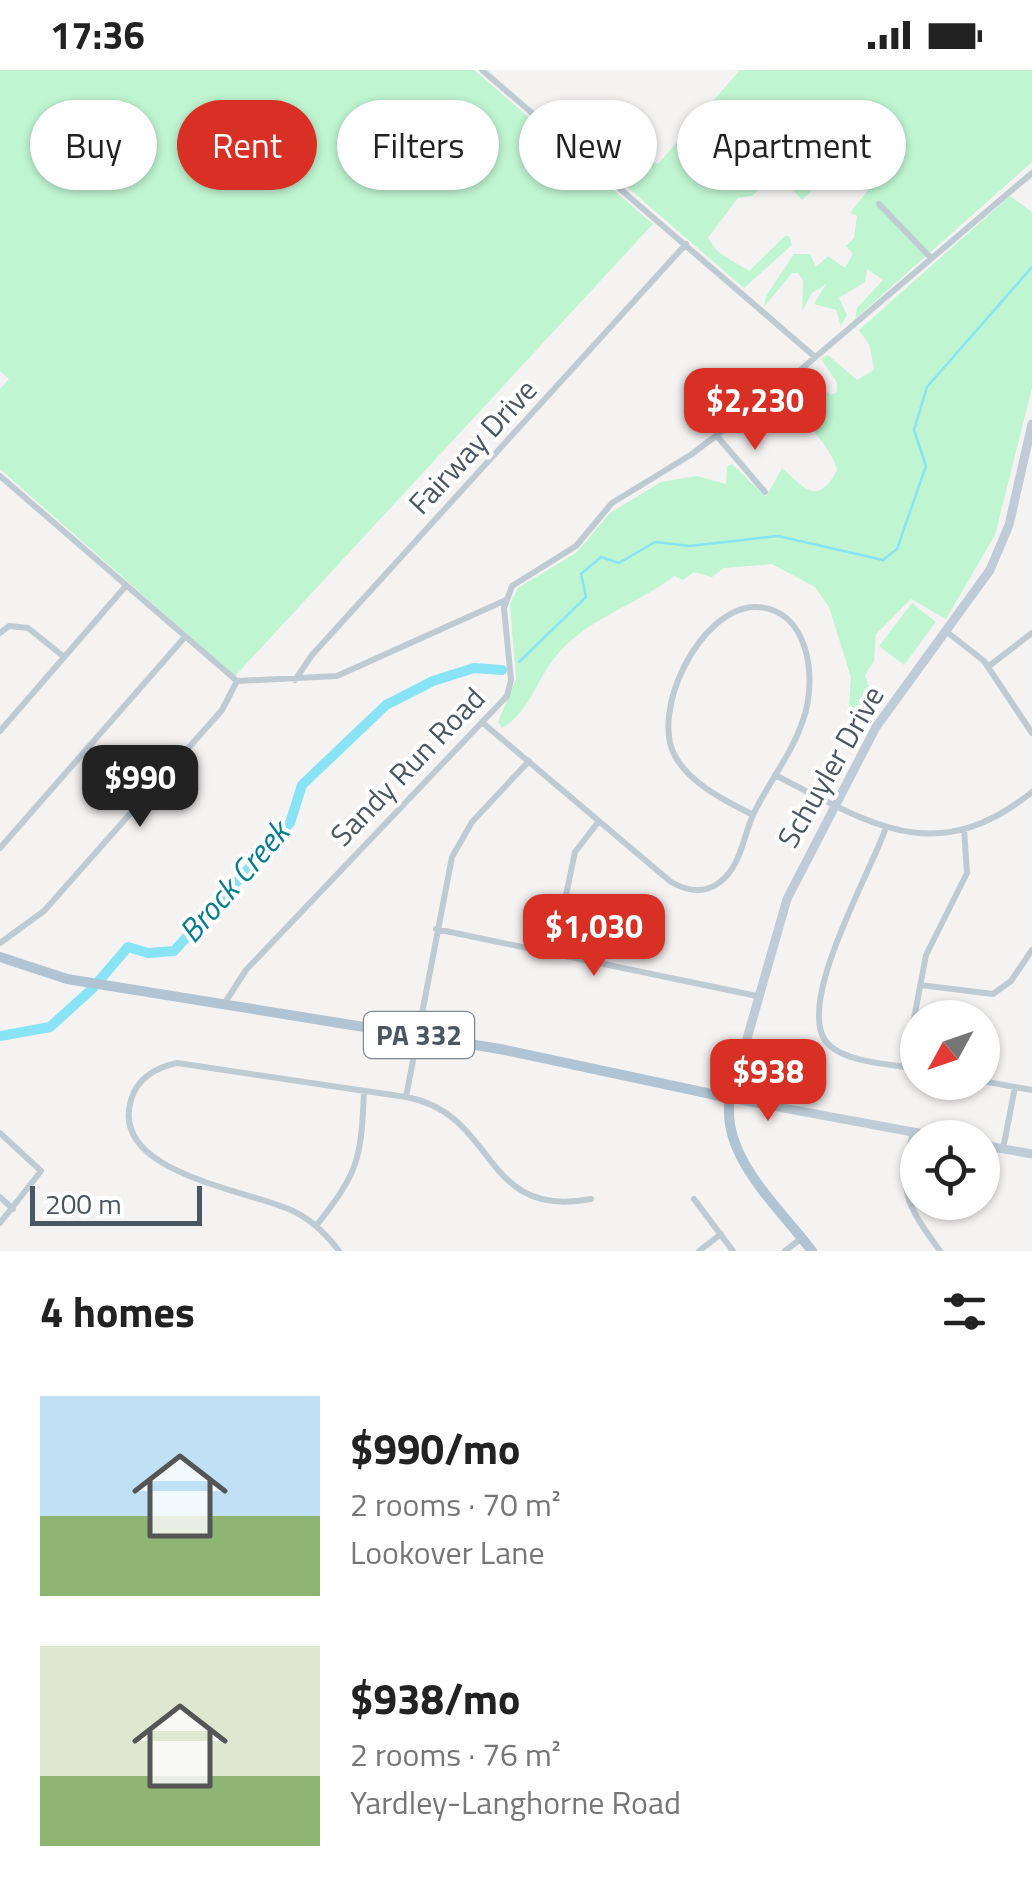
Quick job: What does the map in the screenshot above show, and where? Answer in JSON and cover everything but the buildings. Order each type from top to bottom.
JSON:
[{"type":"main road","name":"PA 332","points":[[0,957],[42,974],[553,1059],[730,1098]]},
{"type":"main road","points":[[730,1098],[726,1119],[734,1145],[812,1251]]},
{"type":"street","points":[[482,70],[816,357]]},
{"type":"street","points":[[0,476],[237,681],[338,676],[506,600],[523,578],[576,546],[612,503],[668,471],[716,436],[816,357],[1032,173]]},
{"type":"street","points":[[880,204],[931,258]]},
{"type":"street","name":"Fairway Drive","points":[[295,680],[312,655],[686,244]]},
{"type":"street","name":"Schuyler Drive","points":[[730,1098],[787,900],[876,727],[1000,552],[1032,424]]},
{"type":"street","points":[[716,436],[765,492]]},
{"type":"street","points":[[0,730],[126,587]]},
{"type":"street","name":"Sandy Run Road","points":[[224,1004],[246,970],[483,723],[510,688],[506,600]]},
{"type":"street","points":[[483,723],[671,882],[700,890],[715,886],[733,868],[753,815],[806,713],[809,682],[803,644],[796,625],[781,612],[742,608],[724,615],[700,637],[672,702],[668,731],[675,756],[716,795],[753,815]]},
{"type":"street","points":[[0,634],[9,626],[28,628],[63,656]]},
{"type":"street","points":[[946,632],[989,666],[1032,733]]},
{"type":"street","points":[[989,666],[1032,633]]},
{"type":"street","points":[[0,848],[184,638]]},
{"type":"street","points":[[0,943],[34,922],[84,867],[228,703],[237,681]]},
{"type":"street","points":[[406,1098],[448,870],[462,837],[529,761]]},
{"type":"street","points":[[775,775],[885,830],[915,834],[964,829],[998,818],[1032,792]]},
{"type":"street","points":[[554,952],[575,852],[599,820]]},
{"type":"street","points":[[917,1000],[931,942],[967,874],[964,829]]},
{"type":"street","points":[[885,830],[838,940],[817,1019],[824,1040],[840,1053],[900,1065]]},
{"type":"street","points":[[436,929],[757,996]]},
{"type":"street","points":[[920,986],[994,994],[1011,981],[1032,950]]},
{"type":"street","points":[[339,1251],[316,1226],[292,1210],[149,1156],[130,1128],[132,1096],[148,1075],[177,1063],[406,1098],[443,1108],[462,1123],[510,1186],[524,1196],[570,1203],[591,1199]]},
{"type":"street","points":[[1000,1084],[1032,1090]]},
{"type":"street","points":[[1003,1149],[1016,1087]]},
{"type":"street","points":[[316,1226],[346,1187],[358,1161],[364,1139],[364,1092]]},
{"type":"street","points":[[730,1098],[900,1130]]},
{"type":"street","points":[[0,1133],[41,1171],[0,1223]]},
{"type":"street","points":[[1000,1148],[1032,1154]]},
{"type":"street","points":[[0,1196],[14,1209]]},
{"type":"street","points":[[694,1199],[733,1251]]},
{"type":"street","points":[[917,1220],[940,1251]]},
{"type":"street","points":[[699,1251],[720,1234]]},
{"type":"street","points":[[785,1251],[802,1238]]},
{"type":"green space","points":[[0,70],[474,70],[519,109],[519,190],[613,190],[653,224],[235,676],[0,469],[0,389],[9,379],[0,371]]},
{"type":"green space","points":[[740,70],[1032,70],[1032,162],[855,319],[857,308],[883,280],[867,269],[865,282],[839,298],[847,315],[841,326],[836,310],[814,304],[826,284],[812,293],[802,311],[803,280],[798,273],[792,273],[764,307],[766,296],[794,254],[810,254],[816,267],[828,256],[845,268],[853,254],[846,246],[854,238],[857,216],[850,213],[867,190],[906,190],[906,100],[714,100]]},
{"type":"green space","points":[[677,142],[677,190],[758,190],[752,196],[738,198],[708,238],[718,252],[749,271],[785,236],[789,236],[792,245],[744,288],[630,190],[657,190],[658,164]]},
{"type":"green space","points":[[793,190],[812,190],[802,200]]},
{"type":"green space","points":[[1010,196],[1032,212],[1032,388],[995,535],[946,619],[911,599],[876,634],[874,661],[865,675],[875,704],[858,714],[849,707],[851,677],[829,607],[815,587],[772,564],[724,568],[712,577],[694,572],[683,580],[674,576],[595,623],[553,660],[525,707],[502,728],[498,722],[516,679],[510,604],[518,588],[576,553],[610,513],[661,482],[697,476],[726,484],[727,467],[732,464],[766,497],[782,468],[803,487],[823,489],[837,470],[791,398],[803,401],[818,385],[831,395],[837,392],[837,382],[821,359],[828,355],[857,380],[874,370],[870,346],[859,330]]},
{"type":"green space","points":[[912,603],[936,622],[904,665],[879,646]]},
{"type":"waterway","name":"Brock Creek","points":[[519,662],[586,597],[581,574],[601,557],[619,563],[655,542],[690,546],[778,536],[883,560],[897,549],[926,466],[914,430],[927,387],[1032,267]]},
{"type":"waterway","name":"Brock Creek","points":[[0,1036],[50,1027],[92,989],[128,947],[148,953],[174,951],[290,823],[302,785],[386,705],[433,681],[474,668],[502,670]]}]
